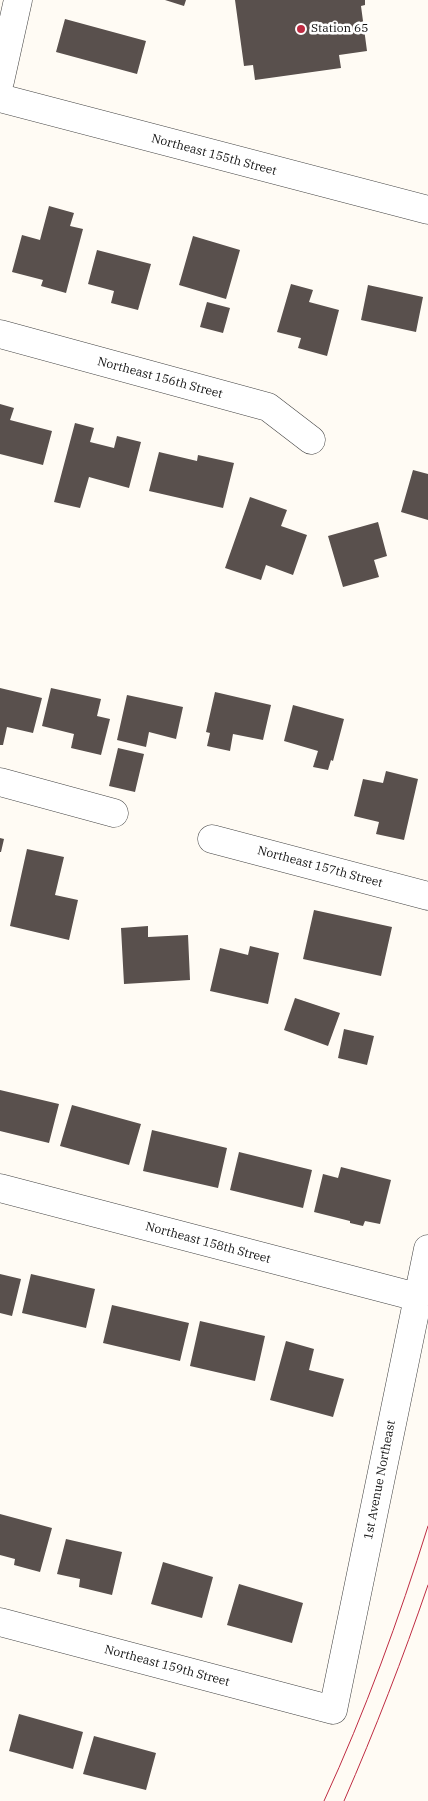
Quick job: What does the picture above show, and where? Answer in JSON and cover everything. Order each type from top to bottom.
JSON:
[{"type":"street","points":[[0,81],[18,0]]},
{"type":"street","name":"Northeast 155th Street","points":[[0,98],[428,210]]},
{"type":"street","name":"Northeast 156th Street","points":[[0,334],[268,407],[311,440]]},
{"type":"street","points":[[0,782],[114,813]]},
{"type":"street","name":"Northeast 157th Street","points":[[212,839],[428,896]]},
{"type":"street","name":"Northeast 158th Street","points":[[0,1188],[417,1297]]},
{"type":"street","name":"1st Avenue Northeast","points":[[333,1710],[428,1249]]},
{"type":"street","name":"Northeast 159th Street","points":[[0,1622],[333,1710]]},
{"type":"building","points":[[165,0],[186,0],[184,6]]},
{"type":"building","name":"Station 65","points":[[235,0],[365,0],[365,5],[361,6],[367,51],[339,55],[341,68],[255,80],[253,65],[244,66]]},
{"type":"building","points":[[65,19],[146,41],[137,74],[56,52]]},
{"type":"building","points":[[49,206],[74,213],[70,226],[83,229],[66,293],[41,286],[43,280],[12,272],[22,235],[40,240]]},
{"type":"building","points":[[193,236],[240,250],[226,299],[179,285]]},
{"type":"building","points":[[97,250],[151,264],[138,310],[111,303],[114,291],[88,284]]},
{"type":"building","points":[[291,284],[313,290],[309,302],[339,310],[327,356],[298,348],[301,338],[277,332]]},
{"type":"building","points":[[368,285],[423,297],[416,332],[361,320]]},
{"type":"building","points":[[207,302],[230,308],[223,333],[200,327]]},
{"type":"building","points":[[0,404],[14,408],[10,420],[52,431],[43,465],[0,454]]},
{"type":"building","points":[[75,423],[94,428],[90,442],[114,448],[117,436],[141,442],[129,488],[89,477],[80,508],[54,502]]},
{"type":"building","points":[[159,452],[197,461],[198,455],[234,463],[223,508],[149,491]]},
{"type":"building","points":[[413,470],[428,474],[428,520],[401,512]]},
{"type":"building","points":[[250,497],[287,510],[281,526],[307,535],[293,575],[266,565],[261,580],[225,568]]},
{"type":"building","points":[[378,522],[387,556],[374,560],[379,577],[343,587],[328,536]]},
{"type":"building","points":[[0,688],[42,698],[33,733],[7,727],[3,745],[0,745]]},
{"type":"building","points":[[51,688],[101,699],[97,716],[110,719],[101,755],[71,748],[74,734],[42,726]]},
{"type":"building","points":[[215,692],[271,705],[263,740],[233,734],[230,751],[207,746],[210,733],[206,732]]},
{"type":"building","points":[[127,695],[183,707],[176,739],[149,732],[146,747],[117,740]]},
{"type":"building","points":[[293,705],[344,719],[333,761],[331,760],[328,770],[313,767],[318,751],[284,741]]},
{"type":"building","points":[[118,748],[144,754],[135,792],[109,786]]},
{"type":"building","points":[[386,771],[418,779],[404,840],[376,834],[379,822],[354,816],[363,779],[383,783]]},
{"type":"building","points":[[0,838],[4,839],[1,852],[0,852]]},
{"type":"building","points":[[27,849],[64,857],[55,895],[78,900],[69,940],[10,926]]},
{"type":"building","points":[[314,910],[392,927],[381,976],[303,959]]},
{"type":"building","points":[[148,926],[148,937],[188,935],[190,980],[124,984],[121,928]]},
{"type":"building","points":[[250,946],[279,953],[268,1004],[210,991],[220,948],[248,955]]},
{"type":"building","points":[[295,998],[340,1013],[328,1046],[284,1030]]},
{"type":"building","points":[[344,1029],[374,1036],[367,1065],[338,1058]]},
{"type":"building","points":[[0,1090],[59,1104],[49,1143],[0,1131]]},
{"type":"building","points":[[72,1105],[141,1124],[129,1165],[60,1146]]},
{"type":"building","points":[[152,1130],[227,1148],[218,1188],[143,1171]]},
{"type":"building","points":[[239,1152],[312,1170],[303,1208],[230,1190]]},
{"type":"building","points":[[341,1167],[391,1180],[380,1224],[365,1221],[363,1226],[314,1212],[323,1174],[338,1178]]},
{"type":"building","points":[[0,1274],[21,1279],[12,1316],[0,1313]]},
{"type":"building","points":[[31,1274],[95,1289],[86,1328],[22,1313]]},
{"type":"building","points":[[112,1305],[189,1323],[180,1361],[103,1343]]},
{"type":"building","points":[[200,1321],[265,1336],[255,1381],[190,1366]]},
{"type":"building","points":[[286,1341],[314,1349],[309,1370],[344,1379],[333,1417],[270,1400]]},
{"type":"building","points":[[0,1514],[52,1528],[40,1572],[14,1565],[15,1559],[0,1555]]},
{"type":"building","points":[[66,1539],[122,1552],[112,1595],[79,1587],[80,1579],[57,1574]]},
{"type":"building","points":[[163,1562],[213,1577],[202,1618],[151,1604]]},
{"type":"building","points":[[239,1584],[303,1603],[292,1643],[227,1625]]},
{"type":"building","points":[[19,1714],[83,1732],[73,1769],[9,1751]]},
{"type":"building","points":[[94,1736],[156,1753],[146,1790],[83,1774]]},
{"type":"tram line","points":[[324,1801],[381,1665],[428,1526]]},
{"type":"tram line","points":[[344,1801],[367,1748],[428,1585]]},
{"type":"place","name":"Station 65","points":[[301,29]]}]
